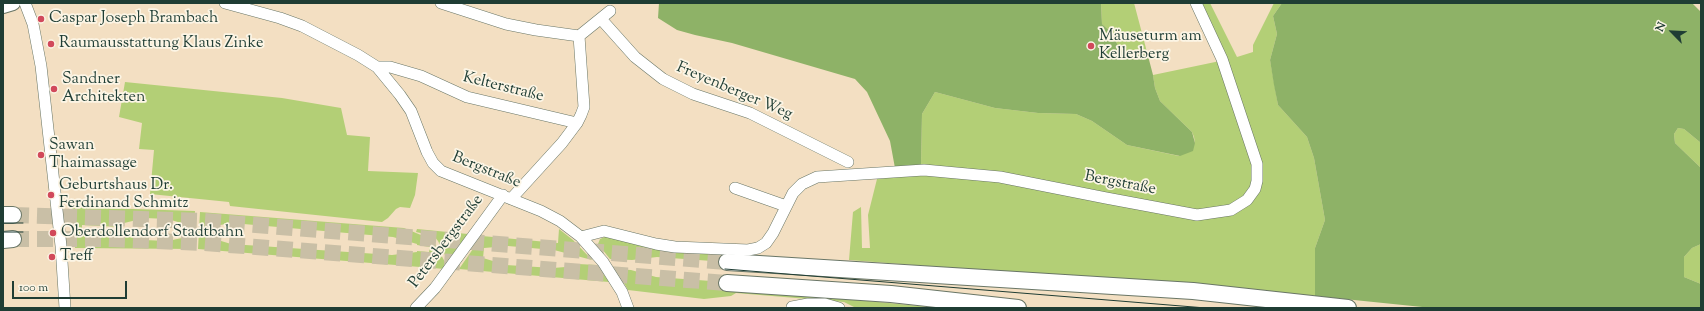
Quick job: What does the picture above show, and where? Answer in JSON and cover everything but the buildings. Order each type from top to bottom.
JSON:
[{"type":"highway","points":[[727,262],[1193,291],[1348,308]]},
{"type":"highway","points":[[727,283],[891,294],[1018,308]]},
{"type":"main road","points":[[3,6],[14,3]]},
{"type":"street","points":[[25,3],[34,24],[42,73],[62,259],[65,308]]},
{"type":"street","name":"Bergstraße","points":[[224,3],[280,18],[302,26],[358,55],[377,67],[412,111],[433,163],[441,171],[507,197],[554,218],[581,237],[604,262],[622,292],[628,308]]},
{"type":"street","points":[[440,3],[506,24],[579,36],[610,11]]},
{"type":"street","name":"Bergstraße","points":[[581,237],[604,231],[656,244],[675,247],[748,250],[758,248],[766,243],[773,233],[793,193],[802,184],[817,177],[924,170],[1000,177],[1198,215],[1231,210],[1240,206],[1247,200],[1255,189],[1258,181],[1257,164],[1222,59],[1196,3]]},
{"type":"street","name":"Freyenberger Weg","points":[[601,19],[635,58],[663,79],[693,94],[750,113],[848,162]]},
{"type":"street","name":"Petersbergstraße","points":[[416,308],[435,288],[507,197],[537,171],[577,123],[584,106],[579,36]]},
{"type":"street","name":"Kelterstraße","points":[[377,67],[390,66],[421,76],[467,97],[577,123]]},
{"type":"street","points":[[735,188],[786,206]]},
{"type":"street","points":[[792,308],[808,304],[825,304],[838,308]]},
{"type":"green space","points":[[659,3],[1101,3],[1102,24],[1112,33],[1120,50],[1129,55],[1137,55],[1147,52],[1155,88],[1160,101],[1192,132],[1195,143],[1193,151],[1180,156],[1127,145],[1092,121],[1076,114],[1038,113],[995,108],[935,92],[922,114],[921,166],[895,168],[890,141],[867,92],[855,79],[732,43],[677,30],[658,18]]},
{"type":"green space","points":[[1101,3],[1134,3],[1147,52],[1137,55],[1129,55],[1120,50],[1112,33],[1102,24]]},
{"type":"green space","points":[[1198,3],[1210,3],[1237,57],[1253,52],[1253,45],[1274,3],[1282,3],[1273,16],[1277,34],[1270,60],[1278,105],[1307,137],[1314,158],[1325,220],[1315,248],[1315,296],[849,260],[853,212],[861,207],[862,248],[870,248],[868,215],[877,179],[929,173],[982,177],[1094,200],[1231,213],[1261,183]]},
{"type":"green space","points":[[1282,3],[1692,3],[1701,12],[1701,143],[1684,129],[1678,128],[1674,134],[1675,143],[1701,168],[1701,244],[1692,248],[1684,257],[1684,277],[1701,284],[1701,308],[1432,308],[1315,296],[1315,248],[1325,220],[1314,158],[1307,137],[1278,105],[1274,85],[1270,60],[1277,34],[1273,16]]},
{"type":"green space","points":[[1220,61],[1254,164],[1255,180],[1238,203],[1198,211],[921,166],[922,114],[935,92],[995,108],[1038,113],[1076,114],[1092,121],[1127,145],[1179,156],[1195,143],[1194,137],[1192,132],[1160,101],[1155,88],[1153,75]]},
{"type":"green space","points":[[125,82],[282,98],[341,108],[347,135],[370,137],[368,171],[418,173],[415,195],[410,208],[400,207],[396,209],[382,222],[230,206],[229,202],[150,194],[154,150],[139,149],[142,123],[119,117]]},
{"type":"green space","points":[[1678,128],[1684,129],[1701,143],[1701,168],[1675,143],[1674,134]]},
{"type":"green space","points":[[72,207],[195,211],[193,249],[75,248],[73,226],[70,226],[69,212],[71,212]],"holes":[[[145,218],[168,219],[191,226],[191,236],[168,241],[144,240],[120,233],[120,230],[82,230],[82,225],[120,227],[120,224]]]},
{"type":"green space","points":[[200,212],[404,228],[433,240],[446,264],[445,269],[198,249]],"holes":[[[232,223],[393,237],[417,245],[430,247],[429,252],[417,251],[392,255],[231,244],[208,237],[208,227]]]},
{"type":"green space","points":[[417,229],[468,234],[448,261],[434,236],[416,232]]},
{"type":"green space","points":[[559,229],[573,240],[592,260],[554,250],[508,246],[484,248],[483,258],[506,265],[553,268],[578,266],[578,264],[597,265],[609,282],[459,269],[482,236],[558,243]]},
{"type":"green space","points":[[607,236],[731,255],[712,261],[657,257],[632,260],[610,259],[598,244],[600,239]]},
{"type":"green space","points":[[1701,244],[1701,284],[1684,277],[1684,257],[1692,248]]},
{"type":"green space","points":[[616,269],[631,270],[656,277],[711,281],[726,290],[838,298],[939,308],[856,308],[844,302],[736,293],[731,296],[704,299],[628,290]]},
{"type":"tunnel","points":[[13,215],[204,221],[727,262]]},
{"type":"tunnel","points":[[13,239],[106,239],[204,243],[727,283]]},
{"type":"tram line","points":[[3,223],[23,223]]},
{"type":"tram line","points":[[3,232],[23,232]]},
{"type":"tram line","points":[[725,269],[1206,308]]},
{"type":"place","name":"Caspar Joseph Brambach","points":[[41,19]]},
{"type":"place","name":"Raumausstattung Klaus Zinke","points":[[51,44]]},
{"type":"place","name":"Mäuseturm am Kellerberg","points":[[1091,46]]},
{"type":"place","name":"Sandner Architekten","points":[[54,89]]},
{"type":"place","name":"Sawan Thaimassage","points":[[41,155]]},
{"type":"place","name":"Geburtshaus Dr. Ferdinand Schmitz","points":[[51,195]]},
{"type":"place","name":"Oberdollendorf Stadtbahn","points":[[53,233]]},
{"type":"place","name":"Treff","points":[[52,257]]}]
